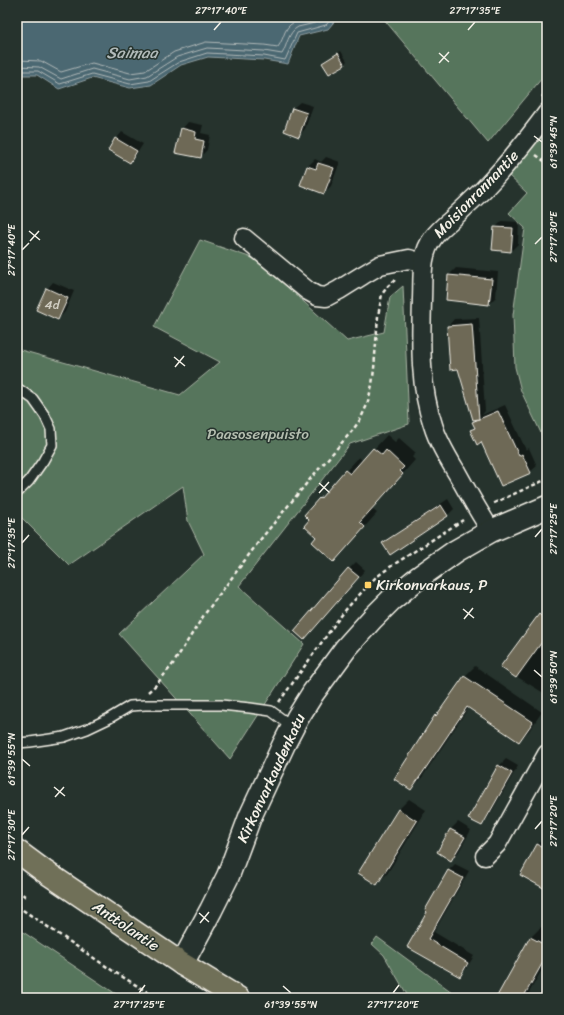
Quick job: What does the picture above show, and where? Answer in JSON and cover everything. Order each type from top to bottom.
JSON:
[{"type":"main road","name":"Anttolantie","points":[[17,851],[44,871],[182,964],[238,998]]},
{"type":"street","name":"Moisionrannantie","points":[[491,531],[446,454],[433,426],[427,402],[421,361],[416,261],[428,247],[432,238],[483,190],[523,145],[542,108]]},
{"type":"street","points":[[244,238],[308,291],[317,296],[326,297],[380,265],[416,261]]},
{"type":"street","name":"Kirkonvarkaudenkatu","points":[[182,964],[212,910],[228,876],[250,817],[284,744],[313,693],[346,648],[391,600],[418,578],[456,551],[491,531],[547,507]]},
{"type":"street","points":[[485,856],[498,844],[547,754]]},
{"type":"lane","points":[[17,388],[34,399],[45,416],[51,429],[52,445],[29,481],[17,493]]},
{"type":"lane","points":[[17,743],[64,737],[87,729],[130,706],[145,705],[221,705],[250,708],[270,711],[293,727]]},
{"type":"path","points":[[542,108],[547,91]]},
{"type":"path","points":[[130,706],[163,678],[204,614],[260,540],[360,420],[367,405],[372,385],[378,316],[382,294],[402,273],[408,272],[416,261]]},
{"type":"path","points":[[17,890],[26,897]]},
{"type":"path","points":[[17,906],[113,971],[157,998]]},
{"type":"green space","points":[[382,17],[547,17],[547,72],[488,143]]},
{"type":"green space","points":[[547,126],[547,444],[521,391],[515,367],[513,315],[525,228],[509,213],[527,193],[507,174]]},
{"type":"green space","name":"Paasosenpuisto","points":[[200,240],[255,259],[347,341],[384,332],[390,297],[403,286],[409,424],[350,444],[239,586],[304,644],[230,759],[119,634],[204,554],[188,521],[183,486],[69,565],[17,513],[17,349],[180,395],[220,362],[154,327]]},
{"type":"green space","points":[[17,928],[122,998],[17,998]]},
{"type":"green space","points":[[377,937],[460,998],[409,998],[384,955],[372,944]]},
{"type":"water","name":"Saimaa","points":[[17,17],[338,17],[328,29],[299,36],[288,64],[264,60],[208,57],[181,65],[151,85],[130,88],[92,78],[59,89],[37,75],[17,75]]},
{"type":"building","points":[[338,53],[345,65],[329,74],[322,63]]},
{"type":"building","points":[[292,108],[307,113],[299,137],[284,131]]},
{"type":"building","points":[[181,128],[196,132],[195,139],[204,141],[201,158],[175,153]]},
{"type":"building","points":[[115,138],[137,151],[130,163],[108,150]]},
{"type":"building","points":[[318,163],[334,168],[324,194],[300,185],[307,166],[316,169]]},
{"type":"building","points":[[494,227],[513,228],[511,252],[492,250]]},
{"type":"building","points":[[448,275],[492,279],[489,305],[446,300]]},
{"type":"building","points":[[46,288],[68,298],[58,320],[36,310]]},
{"type":"building","points":[[472,324],[479,419],[473,420],[458,369],[450,370],[447,326]]},
{"type":"building","points":[[498,411],[519,456],[522,454],[531,473],[501,486],[481,442],[477,445],[470,430],[475,428],[472,422]]},
{"type":"building","points":[[373,448],[382,455],[386,450],[404,467],[400,471],[403,474],[360,522],[365,527],[334,562],[312,542],[316,537],[304,526],[309,520],[304,515],[345,470],[350,474]]},
{"type":"building","points":[[441,505],[448,516],[390,555],[382,543]]},
{"type":"building","points":[[348,568],[359,577],[304,640],[294,631]]},
{"type":"building","points":[[539,614],[547,621],[547,635],[516,678],[500,667]]},
{"type":"building","points":[[464,676],[533,722],[519,742],[467,707],[411,790],[394,779],[435,715],[436,716]]},
{"type":"building","points":[[498,765],[512,773],[482,826],[468,819]]},
{"type":"building","points":[[398,809],[417,821],[377,885],[358,873]]},
{"type":"building","points":[[450,829],[465,837],[451,861],[437,852]]},
{"type":"building","points":[[537,844],[547,849],[547,890],[520,875]]},
{"type":"building","points":[[448,870],[463,878],[428,939],[468,963],[460,977],[407,947],[427,912],[425,910]]},
{"type":"building","points":[[530,937],[547,946],[547,955],[523,998],[496,998]]},
{"type":"place","name":"Kirkonvarkaus, P","points":[[368,585]]}]
